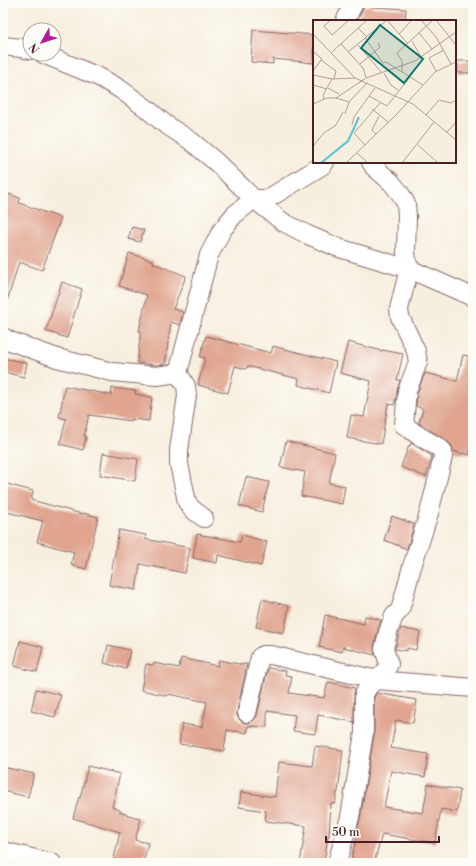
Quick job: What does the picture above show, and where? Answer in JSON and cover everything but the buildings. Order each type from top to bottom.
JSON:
[{"type":"street","points":[[346,20],[354,3]]},
{"type":"street","points":[[3,46],[22,48]]},
{"type":"street","points":[[62,62],[99,77],[120,89],[165,124],[191,141],[216,162],[254,199],[283,222],[308,235],[339,248],[409,269],[473,297]]},
{"type":"street","points":[[204,518],[192,509],[187,502],[179,464],[179,450],[187,395],[186,386],[178,373],[209,255],[222,230],[234,215],[254,199],[267,199],[324,163]]},
{"type":"street","points":[[337,863],[350,817],[364,733],[364,694],[369,686],[385,672],[389,664],[384,649],[388,632],[394,616],[400,610],[429,513],[443,457],[443,451],[440,448],[417,435],[404,425],[407,392],[418,362],[416,351],[400,317],[399,309],[409,269],[406,252],[406,204],[400,193],[391,182],[372,163]]},
{"type":"street","points":[[3,337],[56,358],[112,372],[157,376],[178,373]]},
{"type":"street","points":[[247,712],[260,657],[263,655],[271,655],[377,680],[473,688]]},
{"type":"street","points":[[3,852],[52,863]]}]
